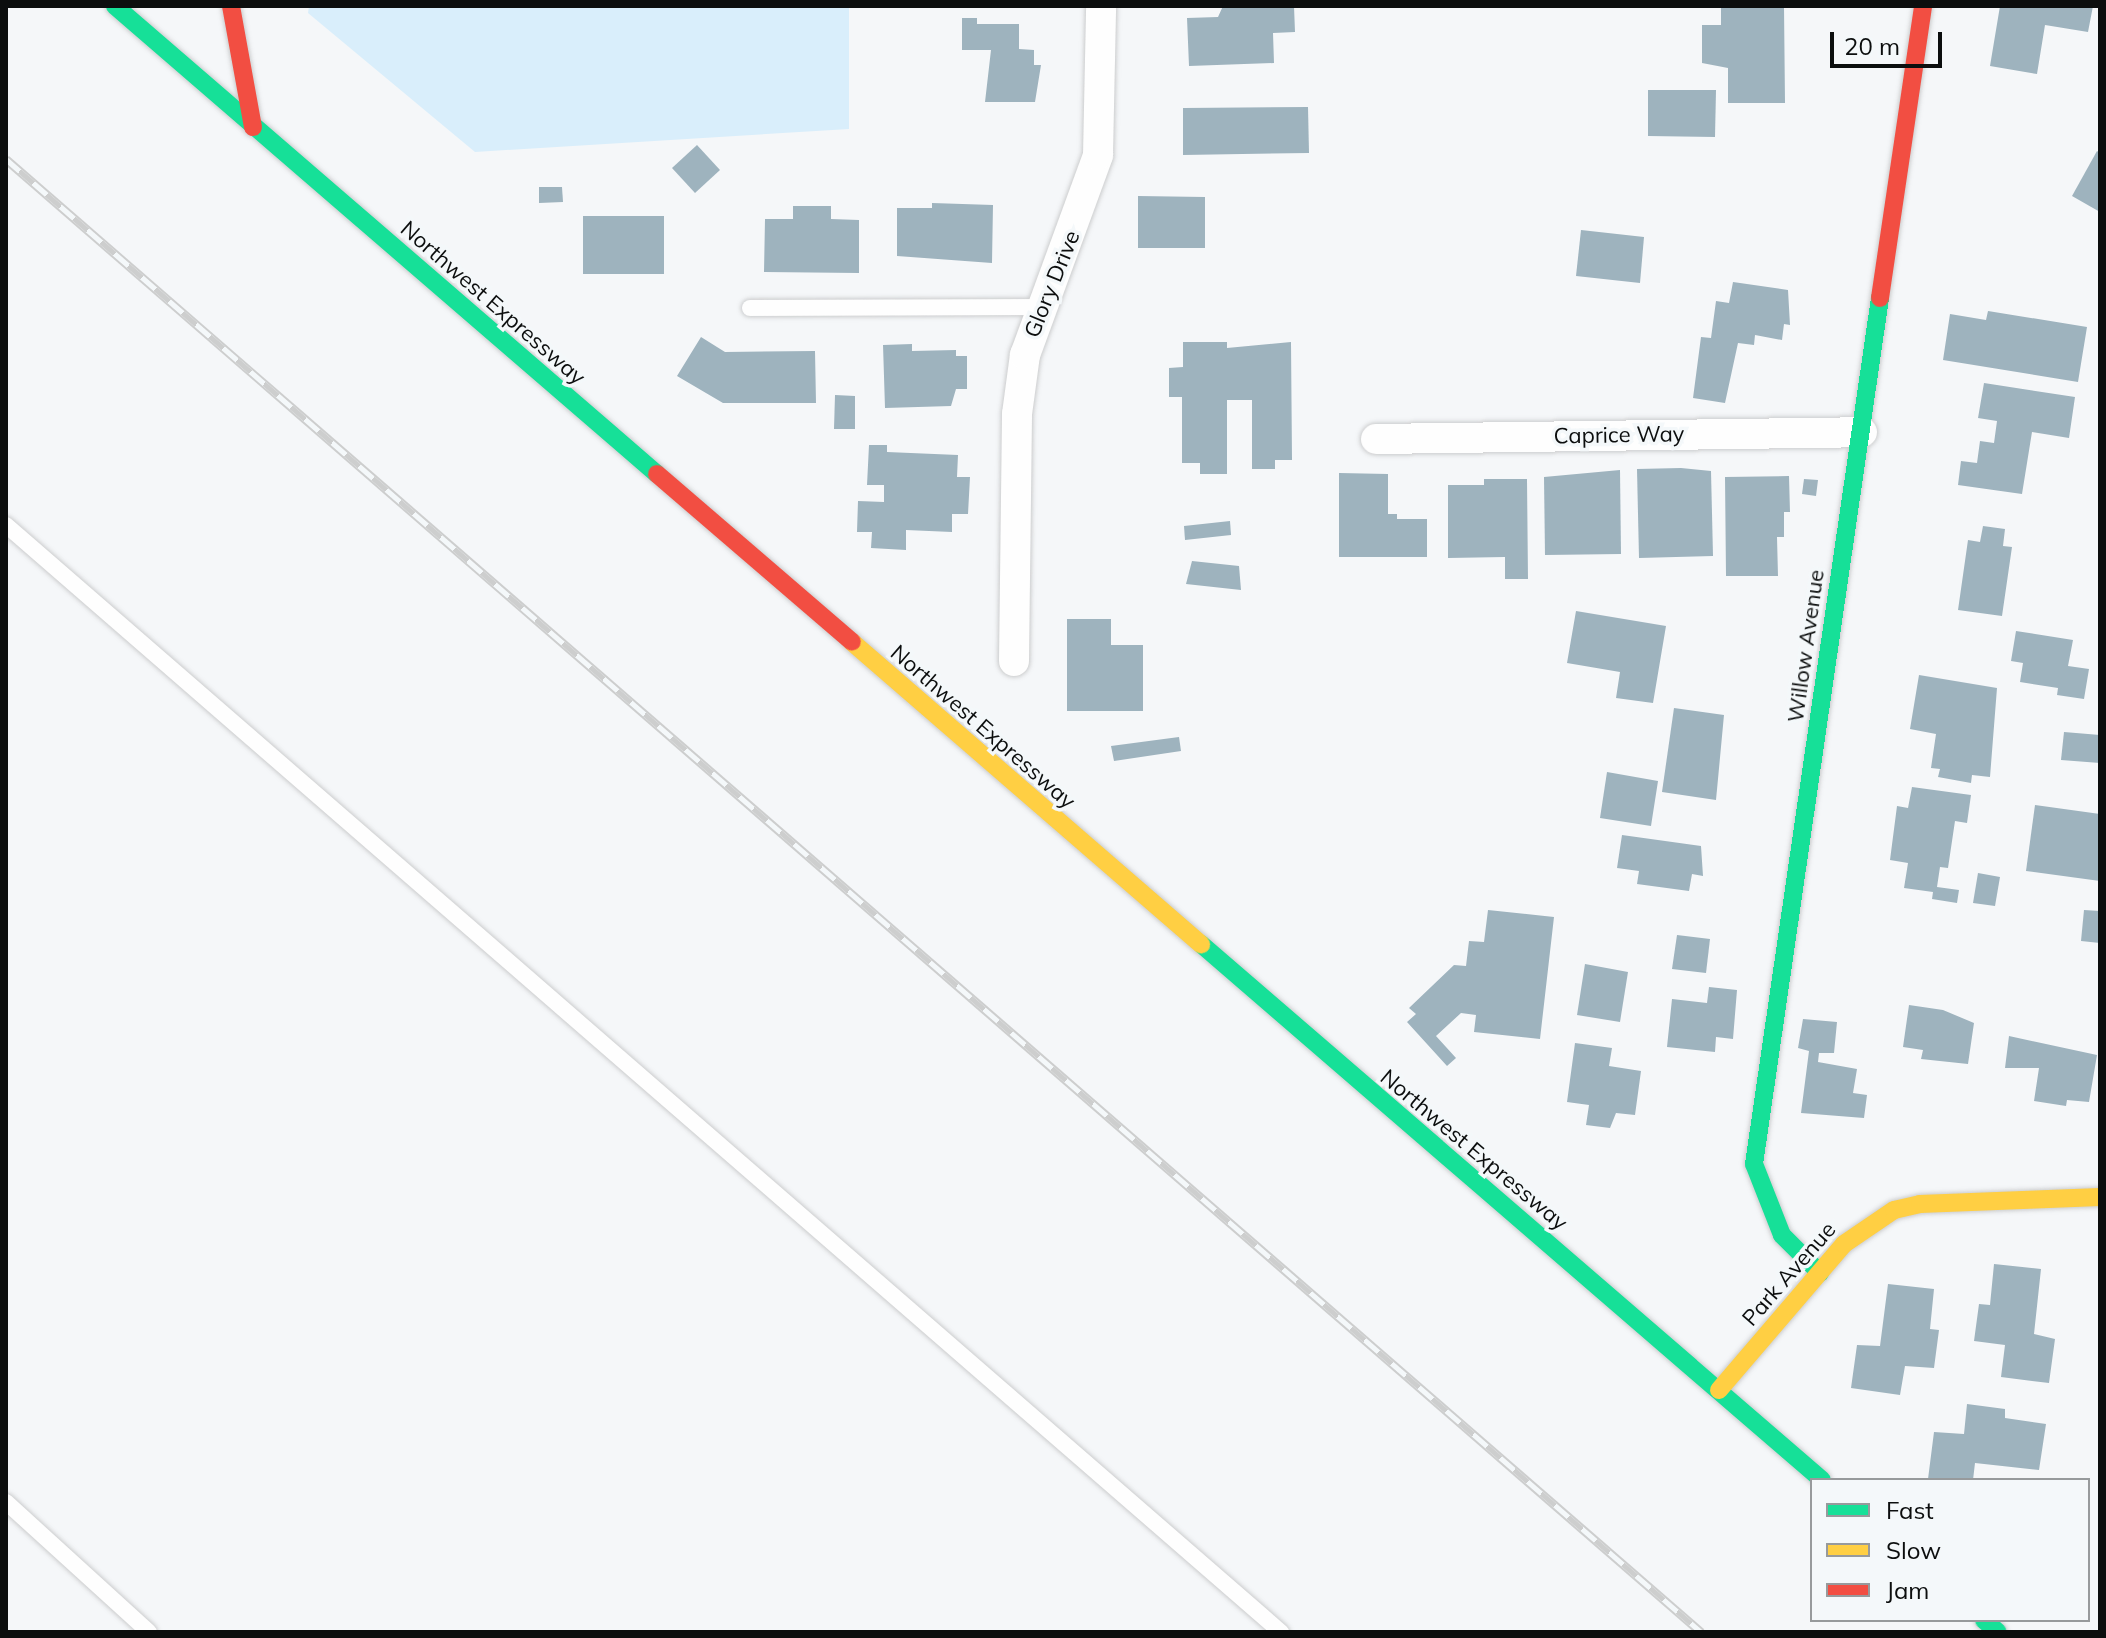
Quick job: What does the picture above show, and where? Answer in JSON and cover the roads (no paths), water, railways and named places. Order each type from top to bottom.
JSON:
[{"type":"main road","name":"Northwest Expressway","points":[[115,6],[1820,1478]]},
{"type":"main road","points":[[138,26],[153,6]]},
{"type":"main road","points":[[231,6],[253,127]]},
{"type":"main road","name":"Willow Avenue","points":[[1820,1273],[1782,1235],[1754,1164],[1923,6]]},
{"type":"main road","name":"Park Avenue","points":[[1719,1390],[1861,1229],[1894,1210],[1920,1204],[2100,1197]]},
{"type":"street","name":"Glory Drive","points":[[1014,661],[1017,414],[1025,355],[1040,307],[1073,234],[1098,155],[1101,6]]},
{"type":"street","name":"Caprice Way","points":[[1376,439],[1862,432]]},
{"type":"lane","points":[[750,308],[1040,307]]},
{"type":"lane","points":[[6,525],[1281,1632]]},
{"type":"lane","points":[[6,1502],[149,1632]]},
{"type":"railway","points":[[6,159],[1701,1632]]}]
